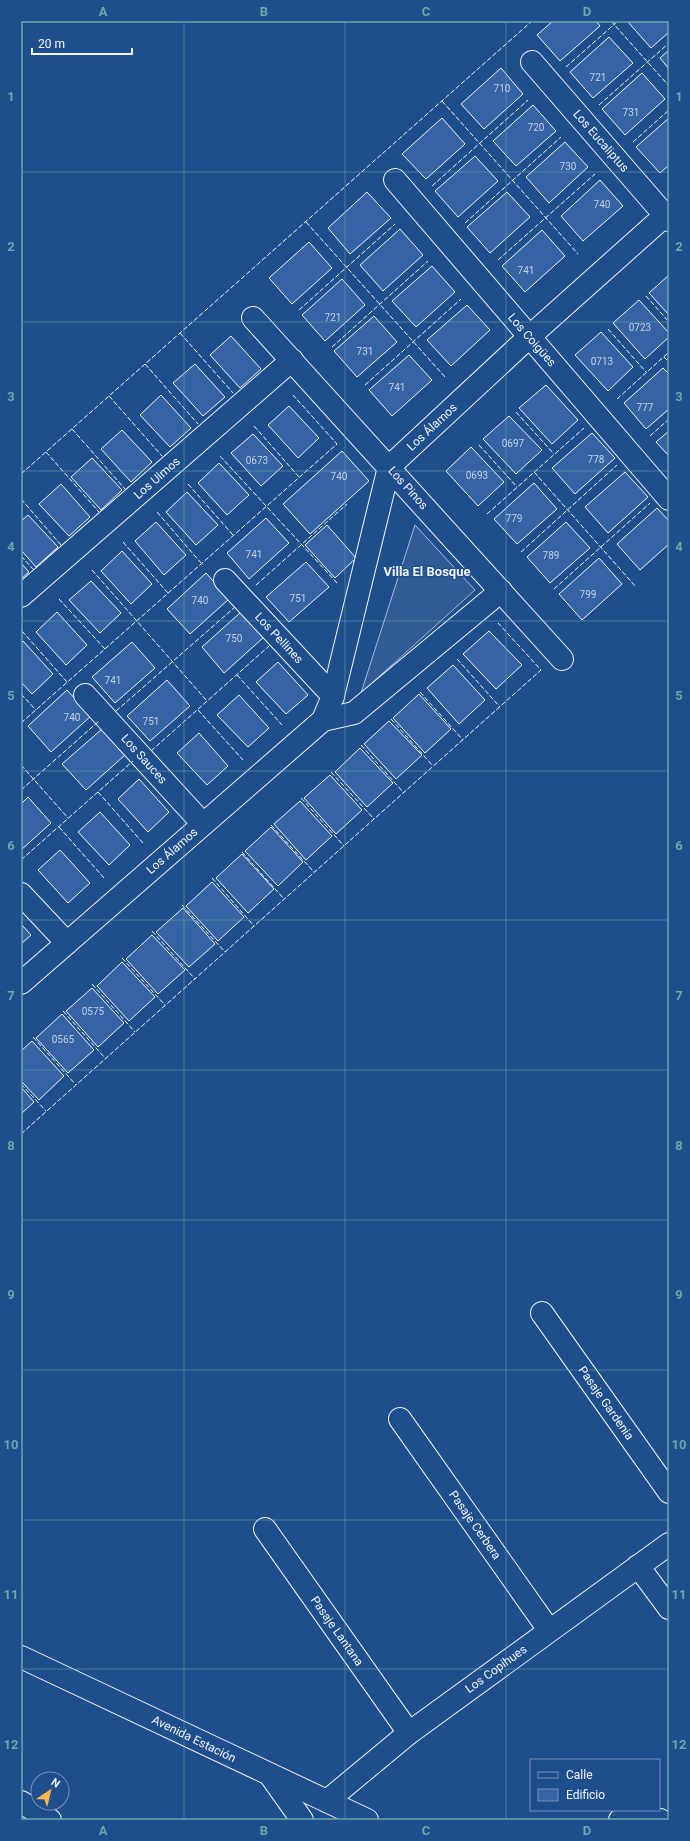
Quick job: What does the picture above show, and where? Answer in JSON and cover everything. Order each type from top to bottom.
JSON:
[{"type":"street","name":"Los Eucaliptus","points":[[532,62],[668,216]]},
{"type":"street","name":"Los Coigües","points":[[395,180],[669,499]]},
{"type":"street","name":"Los Álamos","points":[[323,720],[333,696],[389,467],[529,337],[668,216]]},
{"type":"street","name":"Los Pinos","points":[[254,318],[562,659]]},
{"type":"street","name":"Los Ulmos","points":[[21,596],[292,360]]},
{"type":"street","name":"Los Pellines","points":[[225,580],[333,696]]},
{"type":"street","name":"Los Álamos","points":[[21,983],[323,720],[354,712],[501,591]]},
{"type":"street","name":"Los Sauces","points":[[85,694],[203,824]]},
{"type":"street","points":[[21,894],[67,943]]},
{"type":"street","name":"Pasaje Gardenia","points":[[542,1313],[669,1492]]},
{"type":"street","name":"Pasaje Cerbera","points":[[400,1419],[549,1630]]},
{"type":"street","name":"Pasaje Lantana","points":[[265,1529],[409,1733]]},
{"type":"street","name":"Los Copihues","points":[[327,1800],[409,1733],[669,1544]]},
{"type":"street","points":[[638,1566],[669,1608]]},
{"type":"street","name":"Avenida Estación","points":[[21,1657],[27,1658],[367,1820]]},
{"type":"street","points":[[270,1775],[302,1820]]},
{"type":"street","points":[[21,1802],[50,1820]]},
{"type":"street","points":[[620,1820],[635,1817],[660,1820]]},
{"type":"shaded area","points":[[415,525],[475,590],[361,693]]},
{"type":"building","points":[[553,21],[596,21],[600,26],[560,61],[537,35]]},
{"type":"building","points":[[669,21],[669,32],[651,48],[628,22]]},
{"type":"building","points":[[609,37],[633,63],[593,98],[570,72]]},
{"type":"building","points":[[669,50],[669,69],[660,58]]},
{"type":"building","points":[[501,68],[523,94],[484,129],[461,104]]},
{"type":"building","points":[[642,73],[665,99],[625,135],[602,109]]},
{"type":"building","points":[[533,105],[556,131],[516,166],[493,141]]},
{"type":"building","points":[[442,118],[465,144],[426,179],[402,154]]},
{"type":"building","points":[[669,118],[669,165],[660,173],[636,147]]},
{"type":"building","points":[[565,142],[588,167],[549,203],[526,177]]},
{"type":"building","points":[[475,156],[498,181],[458,217],[435,191]]},
{"type":"building","points":[[600,180],[623,206],[583,241],[561,216]]},
{"type":"building","points":[[367,192],[391,218],[350,254],[328,228]]},
{"type":"building","points":[[507,192],[530,217],[490,253],[467,227]]},
{"type":"building","points":[[400,229],[423,255],[383,291],[360,265]]},
{"type":"building","points":[[542,230],[565,256],[525,292],[502,266]]},
{"type":"building","points":[[309,242],[332,268],[292,304],[269,278]]},
{"type":"building","points":[[432,266],[455,292],[416,327],[392,301]]},
{"type":"building","points":[[669,275],[669,315],[649,293]]},
{"type":"building","points":[[342,279],[365,305],[325,341],[302,315]]},
{"type":"building","points":[[639,300],[669,333],[669,337],[645,359],[613,323]]},
{"type":"building","points":[[467,305],[490,330],[451,366],[427,340]]},
{"type":"building","points":[[374,316],[397,342],[357,377],[334,351]]},
{"type":"building","points":[[601,332],[633,367],[608,391],[575,355]]},
{"type":"building","points":[[231,336],[261,369],[240,388],[210,355]]},
{"type":"building","points":[[409,355],[432,380],[392,416],[369,390]]},
{"type":"building","points":[[195,364],[225,397],[203,416],[173,383]]},
{"type":"building","points":[[663,368],[669,374],[669,409],[646,429],[624,403]]},
{"type":"building","points":[[546,385],[578,420],[552,444],[519,408]]},
{"type":"building","points":[[161,395],[191,428],[170,447],[140,415]]},
{"type":"building","points":[[289,406],[319,438],[298,458],[268,425]]},
{"type":"building","points":[[509,416],[542,450],[516,474],[483,439]]},
{"type":"building","points":[[122,430],[152,462],[131,482],[101,449]]},
{"type":"building","points":[[669,431],[669,456],[656,442]]},
{"type":"building","points":[[592,433],[615,458],[575,494],[552,468]]},
{"type":"building","points":[[253,434],[283,466],[261,486],[231,453]]},
{"type":"building","points":[[471,447],[504,482],[478,506],[446,471]]},
{"type":"building","points":[[342,451],[369,481],[310,534],[283,504]]},
{"type":"building","points":[[92,458],[122,490],[101,510],[71,477]]},
{"type":"building","points":[[219,463],[249,495],[227,515],[198,483]]},
{"type":"building","points":[[625,472],[648,497],[608,533],[585,507]]},
{"type":"building","points":[[534,483],[557,509],[517,544],[494,519]]},
{"type":"building","points":[[61,484],[90,517],[69,536],[39,504]]},
{"type":"building","points":[[187,492],[218,525],[196,545],[166,512]]},
{"type":"building","points":[[657,508],[669,521],[669,544],[640,570],[617,544]]},
{"type":"building","points":[[28,515],[58,547],[36,567],[21,550],[21,521]]},
{"type":"building","points":[[266,518],[289,543],[249,579],[227,553]]},
{"type":"building","points":[[156,522],[186,555],[164,575],[135,541]]},
{"type":"building","points":[[566,522],[590,548],[550,583],[527,557]]},
{"type":"building","points":[[327,525],[356,558],[335,578],[305,545]]},
{"type":"building","points":[[122,551],[152,584],[131,604],[101,571]]},
{"type":"building","points":[[599,558],[622,584],[582,620],[559,594]]},
{"type":"building","points":[[306,562],[329,587],[289,622],[266,597]]},
{"type":"building","points":[[21,563],[29,572],[21,579]]},
{"type":"building","points":[[206,573],[229,599],[190,634],[167,609]]},
{"type":"building","points":[[91,581],[121,613],[100,633],[69,600]]},
{"type":"building","points":[[57,612],[87,645],[66,665],[36,632]]},
{"type":"building","points":[[241,612],[264,637],[224,673],[202,647]]},
{"type":"building","points":[[489,631],[522,665],[496,689],[463,654]]},
{"type":"building","points":[[23,641],[53,674],[32,694],[21,682],[21,643]]},
{"type":"building","points":[[132,642],[155,668],[115,703],[92,677]]},
{"type":"building","points":[[278,662],[308,695],[286,714],[256,682]]},
{"type":"building","points":[[453,665],[485,700],[459,724],[427,688]]},
{"type":"building","points":[[167,680],[190,706],[150,741],[127,716]]},
{"type":"building","points":[[67,690],[91,716],[51,752],[28,726]]},
{"type":"building","points":[[419,694],[451,729],[425,753],[393,718]]},
{"type":"building","points":[[239,695],[269,728],[248,747],[217,715]]},
{"type":"building","points":[[389,721],[422,755],[396,779],[364,744]]},
{"type":"building","points":[[102,729],[125,755],[86,790],[62,764]]},
{"type":"building","points":[[199,733],[228,766],[207,785],[177,753]]},
{"type":"building","points":[[360,748],[393,783],[367,807],[335,772]]},
{"type":"building","points":[[330,775],[362,810],[336,834],[304,798]]},
{"type":"building","points":[[139,779],[169,812],[148,832],[118,799]]},
{"type":"building","points":[[28,797],[51,823],[21,850],[21,804]]},
{"type":"building","points":[[300,801],[332,836],[306,860],[274,824]]},
{"type":"building","points":[[100,812],[130,845],[109,865],[78,832]]},
{"type":"building","points":[[271,827],[303,862],[278,886],[245,851]]},
{"type":"building","points":[[60,850],[90,883],[68,903],[38,870]]},
{"type":"building","points":[[242,854],[274,889],[248,913],[216,878]]},
{"type":"building","points":[[212,882],[244,917],[218,941],[186,906]]},
{"type":"building","points":[[183,908],[215,944],[189,967],[156,932]]},
{"type":"building","points":[[21,924],[31,935],[21,944]]},
{"type":"building","points":[[152,935],[185,970],[158,994],[126,959]]},
{"type":"building","points":[[122,962],[155,997],[129,1021],[97,986]]},
{"type":"building","points":[[92,988],[124,1023],[98,1047],[66,1011]]},
{"type":"building","points":[[62,1014],[94,1050],[68,1073],[36,1038]]},
{"type":"building","points":[[32,1041],[64,1076],[39,1100],[21,1081],[21,1051]]},
{"type":"building","points":[[21,1087],[34,1102],[21,1114]]},
{"type":"fence","points":[[21,474],[532,21]]},
{"type":"fence","points":[[611,21],[669,86]]},
{"type":"fence","points":[[566,67],[618,21]]},
{"type":"fence","points":[[599,105],[669,43]]},
{"type":"fence","points":[[432,186],[528,100]]},
{"type":"fence","points":[[442,101],[578,254]]},
{"type":"fence","points":[[633,142],[669,110]]},
{"type":"fence","points":[[465,223],[561,137]]},
{"type":"fence","points":[[498,260],[595,174]]},
{"type":"fence","points":[[306,222],[445,377]]},
{"type":"fence","points":[[299,310],[395,224]]},
{"type":"fence","points":[[332,347],[428,261]]},
{"type":"fence","points":[[646,296],[669,322]]},
{"type":"fence","points":[[365,385],[461,299]]},
{"type":"fence","points":[[608,329],[646,372]]},
{"type":"fence","points":[[180,333],[233,393]]},
{"type":"fence","points":[[617,399],[669,352]]},
{"type":"fence","points":[[664,357],[669,362]]},
{"type":"fence","points":[[145,364],[198,424]]},
{"type":"fence","points":[[21,723],[337,444],[293,395]]},
{"type":"fence","points":[[109,396],[162,456]]},
{"type":"fence","points":[[516,412],[554,454]]},
{"type":"fence","points":[[650,436],[669,419]]},
{"type":"fence","points":[[254,426],[299,477]]},
{"type":"fence","points":[[487,514],[584,428]]},
{"type":"fence","points":[[72,429],[125,489]]},
{"type":"fence","points":[[479,445],[517,487]]},
{"type":"fence","points":[[46,452],[99,512]]},
{"type":"fence","points":[[220,456],[338,584]]},
{"type":"fence","points":[[521,552],[617,465]]},
{"type":"fence","points":[[534,472],[636,587]]},
{"type":"fence","points":[[188,484],[233,535]]},
{"type":"fence","points":[[21,499],[61,545]]},
{"type":"fence","points":[[554,589],[650,503]]},
{"type":"fence","points":[[256,585],[347,504]]},
{"type":"fence","points":[[157,512],[201,563]]},
{"type":"fence","points":[[123,542],[168,593]]},
{"type":"fence","points":[[21,556],[34,570]]},
{"type":"fence","points":[[92,570],[207,701]]},
{"type":"fence","points":[[59,599],[105,649]]},
{"type":"fence","points":[[116,711],[235,607]]},
{"type":"fence","points":[[21,1134],[541,670],[498,623]]},
{"type":"fence","points":[[22,631],[67,682]]},
{"type":"fence","points":[[151,751],[269,646]]},
{"type":"fence","points":[[457,659],[500,707]]},
{"type":"fence","points":[[237,675],[282,725]]},
{"type":"fence","points":[[420,692],[463,740]]},
{"type":"fence","points":[[21,694],[36,710]]},
{"type":"fence","points":[[198,710],[243,760]]},
{"type":"fence","points":[[391,719],[433,766]]},
{"type":"fence","points":[[21,790],[99,721]]},
{"type":"fence","points":[[361,745],[404,793]]},
{"type":"fence","points":[[21,860],[133,761]]},
{"type":"fence","points":[[21,765],[68,818]]},
{"type":"fence","points":[[331,772],[374,819]]},
{"type":"fence","points":[[98,792],[143,843]]},
{"type":"fence","points":[[301,798],[344,846]]},
{"type":"fence","points":[[271,825],[314,872]]},
{"type":"fence","points":[[59,827],[104,878]]},
{"type":"fence","points":[[242,852],[284,899]]},
{"type":"fence","points":[[212,878],[254,926]]},
{"type":"fence","points":[[182,905],[225,952]]},
{"type":"fence","points":[[152,931],[195,979]]},
{"type":"fence","points":[[122,958],[165,1005]]},
{"type":"fence","points":[[92,984],[135,1032]]},
{"type":"fence","points":[[63,1011],[105,1058]]},
{"type":"fence","points":[[33,1037],[76,1085]]},
{"type":"fence","points":[[21,1084],[46,1111]]},
{"type":"district","name":"Villa El Bosque","points":[[427,571]]}]
